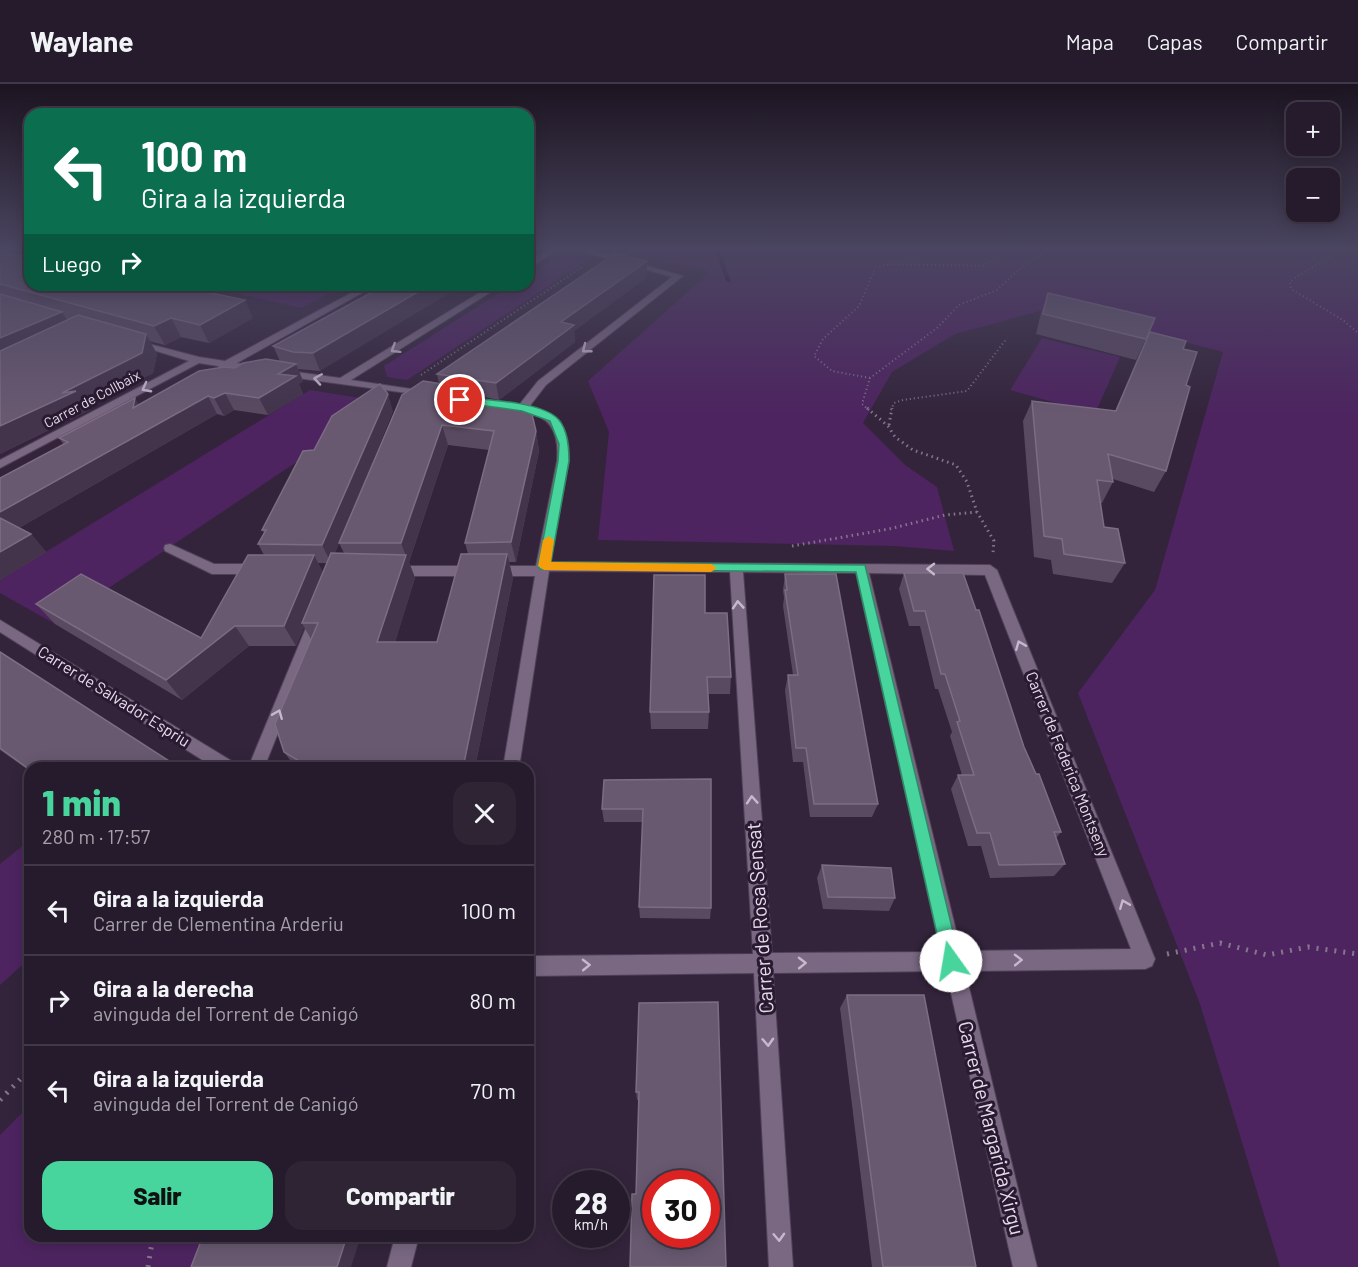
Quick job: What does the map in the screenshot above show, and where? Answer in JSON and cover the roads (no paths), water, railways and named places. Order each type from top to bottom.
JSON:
[{"type":"street","points":[[207,375],[339,303]]},
{"type":"street","points":[[341,382],[469,303]]},
{"type":"street","points":[[522,408],[542,383],[644,303]]},
{"type":"street","points":[[123,338],[198,360],[440,397]]},
{"type":"street","name":"Carrer de Collbaix","points":[[0,465],[198,360]]},
{"type":"street","points":[[403,391],[403,407]]},
{"type":"street","points":[[498,405],[540,412],[554,420],[564,444],[512,762]]},
{"type":"street","points":[[170,548],[212,569],[269,570]]},
{"type":"street","points":[[383,571],[543,568],[861,568]]},
{"type":"street","name":"Carrer de Federica Montseny","points":[[861,568],[990,570],[1145,959],[951,961]]},
{"type":"street","name":"Carrer de Margarida Xirgu","points":[[861,568],[951,961],[1025,1267]]},
{"type":"street","name":"Carrer de Rosa Sensat","points":[[736,569],[781,1267]]},
{"type":"street","points":[[258,762],[323,603]]},
{"type":"street","name":"Carrer de Salvador Espriu","points":[[0,625],[219,762]]},
{"type":"street","points":[[534,966],[951,961]]},
{"type":"street","points":[[399,1267],[405,1242]]}]
